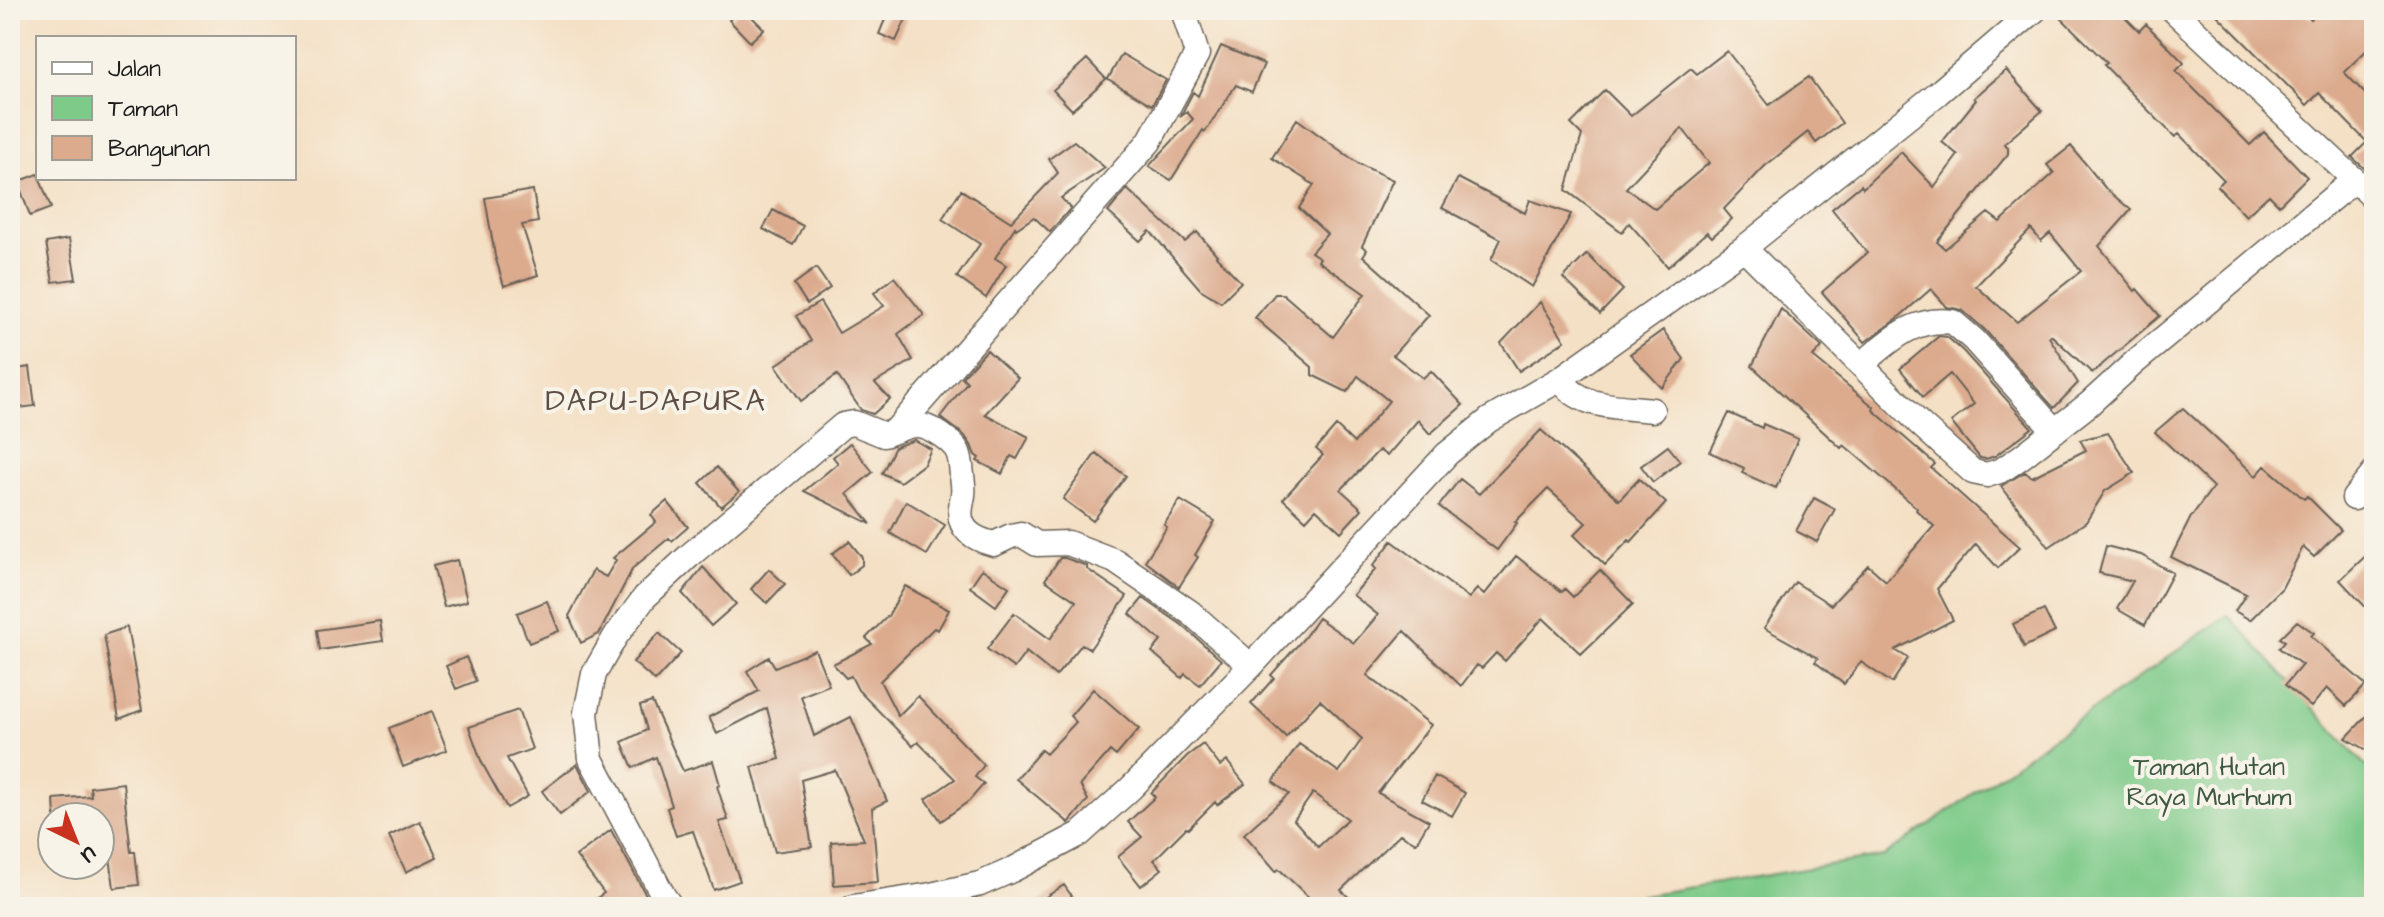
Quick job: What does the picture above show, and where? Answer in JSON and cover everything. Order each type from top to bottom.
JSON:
[{"type":"street","points":[[896,430],[1149,142],[1197,54],[1183,10]]},
{"type":"street","points":[[853,907],[980,884],[1080,834],[1130,789],[1251,666],[1447,454],[1489,420],[1560,379],[1744,248],[1938,93],[2035,10]]},
{"type":"street","points":[[2173,10],[2374,198]]},
{"type":"street","points":[[1744,248],[1919,423],[1973,472],[1987,475],[2002,470],[2055,431],[2354,180]]},
{"type":"street","points":[[1861,365],[1900,332],[1914,325],[1953,322],[1974,340],[2055,431]]},
{"type":"street","points":[[1560,379],[1580,399],[1652,410]]},
{"type":"street","points":[[671,907],[591,759],[586,713],[594,674],[620,628],[645,597],[843,425],[854,423],[884,435],[914,423],[951,442],[961,457],[964,489],[961,519],[965,528],[976,538],[994,544],[1021,534],[1037,544],[1068,543],[1096,552],[1115,561],[1191,613],[1251,666]]},
{"type":"street","points":[[2354,498],[2374,473]]},
{"type":"green space","name":"Taman Hutan Raya Murhum","points":[[2228,615],[2374,775],[2374,907],[1570,907],[1884,856]]},
{"type":"building","points":[[740,10],[745,10],[764,29],[750,42],[729,20]]},
{"type":"building","points":[[2053,10],[2118,10],[2139,31],[2146,24],[2184,63],[2176,71],[2250,145],[2264,132],[2307,177],[2279,205],[2269,195],[2246,216],[2217,186],[2224,180],[2179,134],[2175,137]]},
{"type":"building","points":[[2212,10],[2302,10],[2311,19],[2320,10],[2374,10],[2374,43],[2344,72],[2374,103],[2374,177],[2352,157],[2367,142],[2319,93],[2307,105]]},
{"type":"building","points":[[888,12],[906,19],[896,41],[879,34]]},
{"type":"building","points":[[1221,46],[1264,64],[1252,92],[1236,85],[1171,180],[1149,166],[1193,119],[1187,112],[1180,117],[1193,92],[1198,96]]},
{"type":"building","points":[[1727,51],[1769,105],[1809,77],[1842,123],[1816,143],[1808,132],[1765,166],[1724,209],[1732,219],[1712,237],[1707,232],[1668,267],[1629,223],[1622,232],[1566,190],[1582,135],[1571,124],[1605,90],[1631,116],[1691,68],[1697,74]],"holes":[[[1682,128],[1709,163],[1655,209],[1626,188]]]},
{"type":"building","points":[[1122,54],[1166,80],[1152,105],[1108,79]]},
{"type":"building","points":[[1087,59],[1106,79],[1072,110],[1053,90]]},
{"type":"building","points":[[2006,70],[2042,111],[2004,144],[2008,147],[2008,154],[1937,242],[1945,249],[1988,213],[2000,222],[2054,173],[2047,165],[2071,146],[2106,189],[2131,210],[2099,246],[2135,291],[2137,289],[2160,316],[2092,373],[2051,335],[2049,337],[2078,383],[2054,408],[1984,329],[1962,310],[1947,307],[1931,289],[1865,342],[1822,292],[1867,253],[1832,209],[1861,185],[1863,188],[1901,152],[1934,187],[1958,155],[1942,142],[1976,100],[1974,98]],"holes":[[[2031,229],[2041,241],[2050,233],[2081,271],[2017,322],[1976,286]]]},
{"type":"building","points":[[1297,119],[1359,164],[1393,180],[1362,246],[1367,250],[1363,256],[1429,315],[1393,355],[1423,378],[1431,371],[1463,405],[1430,434],[1418,420],[1387,456],[1379,450],[1341,490],[1362,509],[1341,532],[1316,509],[1306,520],[1283,499],[1323,455],[1316,449],[1336,426],[1354,443],[1389,401],[1358,376],[1347,392],[1312,375],[1312,367],[1255,318],[1275,294],[1283,294],[1333,337],[1365,294],[1318,261],[1320,258],[1311,252],[1327,234],[1299,208],[1314,185],[1272,158]]},
{"type":"building","points":[[1074,141],[1105,168],[1061,198],[1071,208],[1050,232],[1034,217],[1015,227],[995,258],[1006,265],[986,298],[957,277],[980,244],[942,219],[961,190],[1011,222],[1058,173],[1049,159]]},
{"type":"building","points":[[36,175],[51,208],[30,216],[18,182]]},
{"type":"building","points":[[1458,178],[1525,213],[1530,200],[1571,214],[1532,287],[1491,260],[1501,239],[1442,208]]},
{"type":"building","points":[[1127,189],[1185,242],[1197,232],[1241,282],[1221,302],[1200,289],[1150,231],[1140,241],[1108,212]]},
{"type":"building","points":[[533,190],[538,222],[522,225],[538,275],[504,286],[495,256],[485,198]]},
{"type":"building","points":[[773,210],[803,226],[793,245],[763,229]]},
{"type":"building","points":[[69,239],[76,279],[53,282],[46,243]]},
{"type":"building","points":[[1587,254],[1623,290],[1600,314],[1563,278]]},
{"type":"building","points":[[816,268],[830,288],[807,304],[794,284]]},
{"type":"building","points":[[894,277],[924,315],[898,334],[913,360],[875,383],[890,399],[873,414],[861,410],[837,375],[801,401],[776,365],[811,341],[796,316],[820,302],[839,333],[884,306],[874,293]]},
{"type":"building","points":[[1540,302],[1565,341],[1519,371],[1501,343]]},
{"type":"building","points":[[1781,309],[1822,347],[1813,357],[1874,407],[1873,410],[1935,464],[1931,468],[2020,547],[1998,568],[1976,544],[1937,589],[1953,620],[1895,650],[1908,658],[1892,683],[1861,662],[1844,684],[1815,662],[1818,658],[1764,628],[1795,582],[1831,605],[1868,565],[1886,581],[1934,526],[1844,445],[1841,448],[1752,366]]},
{"type":"building","points":[[1663,330],[1684,359],[1662,388],[1630,354]]},
{"type":"building","points":[[1939,336],[1947,337],[1963,351],[2032,428],[1995,456],[1980,458],[1951,422],[1974,404],[1950,374],[1923,397],[1900,369]]},
{"type":"building","points":[[987,350],[1018,378],[985,414],[1029,437],[1017,459],[1011,456],[1002,474],[977,461],[979,458],[964,435],[940,417],[967,382],[962,377]]},
{"type":"building","points":[[30,367],[35,406],[10,409],[10,370]]},
{"type":"building","points":[[2183,408],[2256,476],[2265,466],[2304,499],[2307,496],[2341,530],[2314,557],[2303,547],[2282,588],[2250,620],[2235,611],[2246,594],[2171,557],[2191,517],[2213,487],[2155,432]]},
{"type":"building","points":[[1729,413],[1762,428],[1763,424],[1798,439],[1776,488],[1742,473],[1744,468],[1710,452]]},
{"type":"building","points":[[1541,430],[1619,500],[1639,479],[1666,503],[1631,542],[1629,540],[1605,565],[1574,535],[1586,523],[1548,489],[1515,522],[1497,550],[1439,506],[1460,479],[1479,494]]},
{"type":"building","points":[[2108,433],[2134,473],[2105,491],[2086,522],[2049,547],[2001,486],[2025,472],[2032,477],[2086,450],[2080,440]]},
{"type":"building","points":[[914,440],[931,449],[924,464],[900,482],[882,473],[895,447]]},
{"type":"building","points":[[850,443],[873,472],[847,494],[871,524],[804,491],[838,463],[833,457]]},
{"type":"building","points":[[1668,446],[1680,461],[1653,482],[1641,466]]},
{"type":"building","points":[[1096,453],[1126,476],[1093,521],[1063,499]]},
{"type":"building","points":[[717,467],[739,492],[721,507],[700,483]]},
{"type":"building","points":[[1814,498],[1835,509],[1817,542],[1796,531]]},
{"type":"building","points":[[1180,500],[1215,521],[1179,587],[1145,561]]},
{"type":"building","points":[[667,501],[688,527],[672,541],[669,538],[633,568],[599,634],[581,643],[569,616],[593,570],[606,577],[616,560],[613,558],[656,522],[651,515]]},
{"type":"building","points":[[906,501],[945,525],[927,555],[890,533]]},
{"type":"building","points":[[849,541],[862,557],[862,565],[849,575],[832,554]]},
{"type":"building","points":[[1392,541],[1469,598],[1477,589],[1484,595],[1516,556],[1573,597],[1600,570],[1633,604],[1581,654],[1543,618],[1505,661],[1496,653],[1482,668],[1477,665],[1461,686],[1404,631],[1367,675],[1431,725],[1378,793],[1429,821],[1416,843],[1400,834],[1341,890],[1359,907],[1319,907],[1279,869],[1276,871],[1244,834],[1289,794],[1273,782],[1299,744],[1339,772],[1362,739],[1320,700],[1286,737],[1251,704],[1318,618],[1354,643],[1378,615],[1353,595],[1376,569],[1373,566]],"holes":[[[1313,793],[1348,819],[1318,847],[1294,820]]]},
{"type":"building","points":[[2106,546],[2141,555],[2173,573],[2145,625],[2117,609],[2133,581],[2099,573]]},
{"type":"building","points":[[2374,548],[2374,616],[2340,580]]},
{"type":"building","points":[[1060,558],[1087,566],[1127,596],[1090,649],[1082,644],[1056,676],[1026,652],[1014,668],[987,649],[1014,613],[1050,639],[1076,601],[1045,580]]},
{"type":"building","points":[[457,560],[467,601],[444,607],[433,566]]},
{"type":"building","points":[[703,567],[736,604],[711,626],[682,593]]},
{"type":"building","points":[[769,569],[785,584],[767,603],[751,589]]},
{"type":"building","points":[[982,569],[1009,587],[996,606],[970,587]]},
{"type":"building","points":[[905,586],[949,610],[938,630],[934,628],[880,681],[898,716],[918,696],[984,765],[975,777],[984,784],[969,801],[941,821],[926,799],[955,779],[918,742],[913,746],[858,690],[851,676],[846,678],[833,664],[872,644],[866,638],[888,616]]},
{"type":"building","points":[[1143,598],[1182,625],[1221,660],[1200,685],[1185,674],[1182,678],[1152,652],[1161,641],[1130,614]]},
{"type":"building","points":[[547,601],[559,631],[529,643],[517,613]]},
{"type":"building","points":[[2044,610],[2055,632],[2024,647],[2013,624]]},
{"type":"building","points":[[380,621],[383,641],[320,650],[317,630]]},
{"type":"building","points":[[2297,621],[2314,633],[2311,636],[2366,685],[2346,706],[2327,688],[2311,707],[2285,685],[2302,665],[2279,648],[2285,641],[2280,638]]},
{"type":"building","points":[[127,627],[142,710],[119,719],[104,635]]},
{"type":"building","points":[[659,633],[681,653],[655,681],[633,662]]},
{"type":"building","points":[[815,650],[829,685],[801,696],[814,736],[851,717],[887,801],[872,808],[878,882],[834,885],[831,842],[864,840],[835,770],[801,780],[812,847],[775,852],[752,767],[780,759],[767,708],[717,734],[709,717],[759,691],[747,671],[769,657],[775,667]]},
{"type":"building","points":[[466,657],[476,681],[456,689],[446,666]]},
{"type":"building","points":[[1093,689],[1139,729],[1116,756],[1110,751],[1080,785],[1088,800],[1069,823],[1016,779],[1041,750],[1046,754],[1076,722],[1070,716]]},
{"type":"building","points":[[652,702],[683,771],[713,761],[728,820],[719,822],[740,881],[714,890],[693,831],[676,836],[667,808],[672,806],[656,757],[633,768],[622,742],[647,730],[640,706]]},
{"type":"building","points":[[2374,708],[2374,754],[2346,738]]},
{"type":"building","points":[[518,710],[532,749],[507,758],[528,796],[507,808],[482,763],[469,727]]},
{"type":"building","points":[[432,711],[447,750],[403,767],[389,728]]},
{"type":"building","points":[[1203,744],[1220,766],[1227,761],[1245,784],[1217,805],[1215,802],[1186,828],[1154,860],[1162,869],[1141,886],[1118,857],[1142,837],[1128,822],[1155,797],[1151,793]]},
{"type":"building","points":[[577,764],[591,791],[560,815],[542,791]]},
{"type":"building","points":[[1435,776],[1465,793],[1452,816],[1422,800]]},
{"type":"building","points":[[123,783],[131,852],[135,852],[139,885],[114,888],[116,801],[54,801],[91,796],[90,787]]},
{"type":"building","points":[[420,821],[437,857],[406,872],[389,836]]},
{"type":"building","points":[[611,830],[648,899],[637,907],[584,907],[604,893],[576,856]]},
{"type":"building","points":[[1064,885],[1079,907],[1031,907]]},
{"type":"district","name":"DAPU-DAPURA","points":[[656,400]]}]
